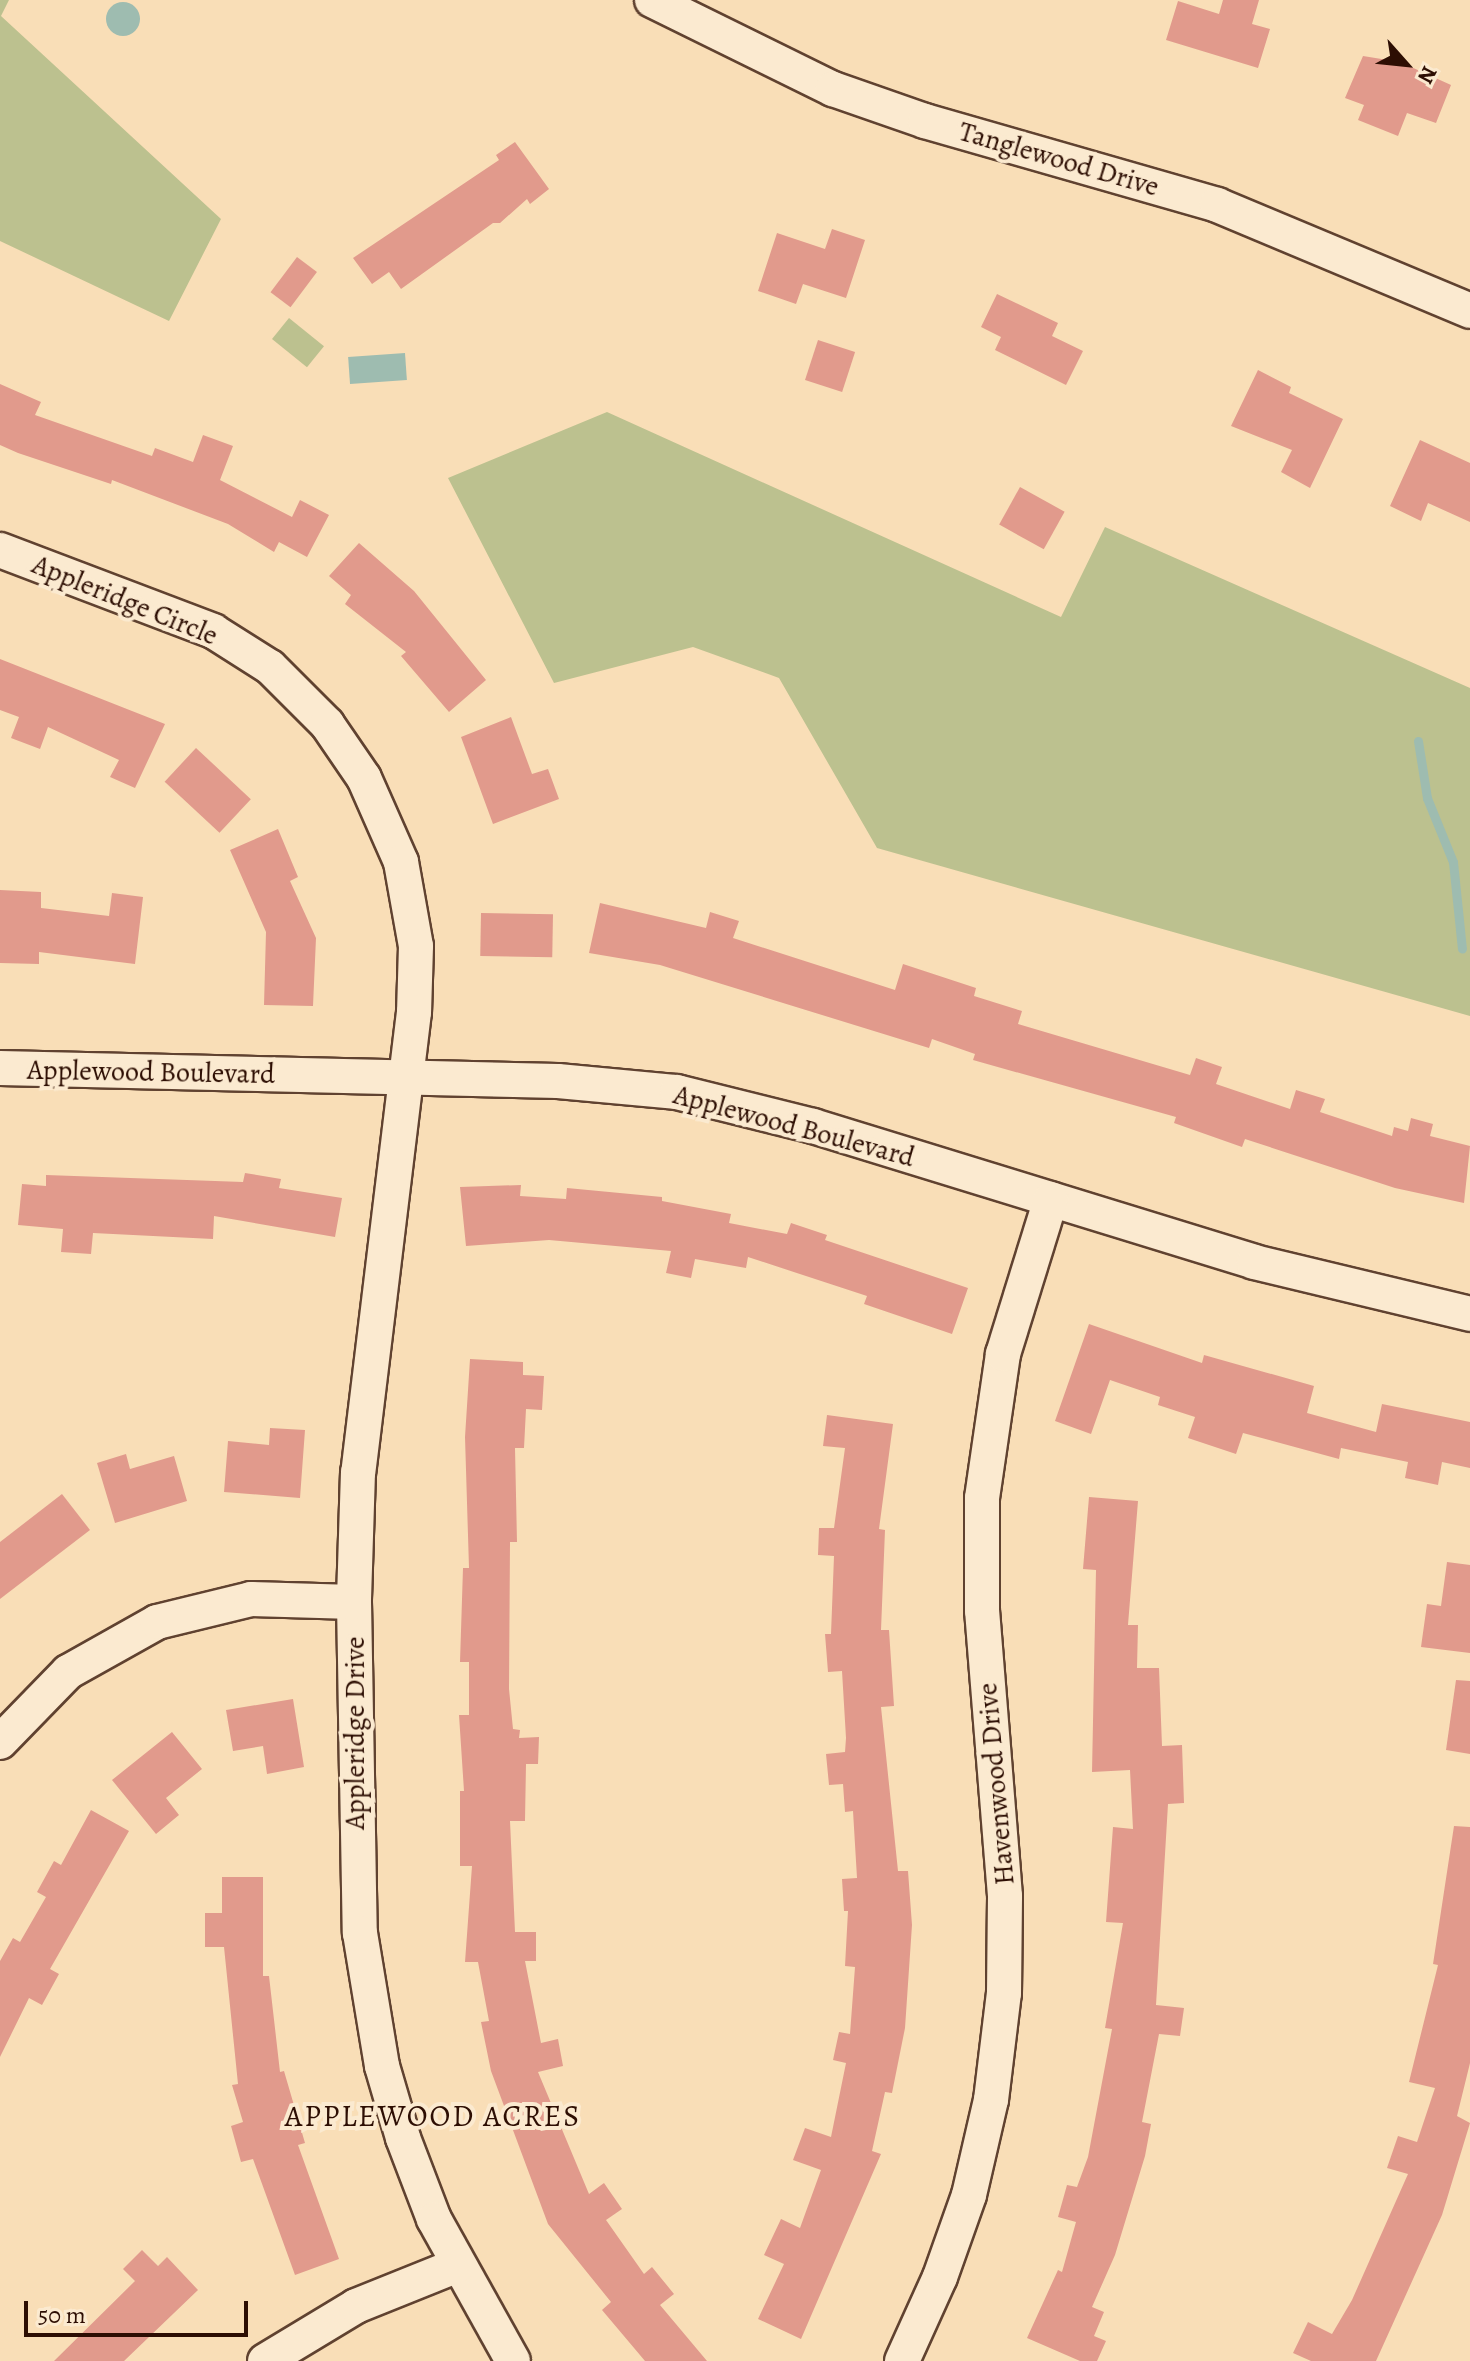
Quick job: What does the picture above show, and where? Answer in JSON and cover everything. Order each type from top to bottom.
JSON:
[{"type":"street","name":"Tanglewood Drive","points":[[652,0],[833,89],[925,121],[1217,205],[1470,311]]},
{"type":"street","name":"Appleridge Circle","points":[[0,550],[213,631],[270,667],[327,724],[364,778],[401,862],[416,946],[406,1077]]},
{"type":"street","name":"Applewood Boulevard","points":[[0,1068],[558,1081],[677,1092],[813,1126],[1336,1285],[1470,1314]]},
{"type":"street","name":"Appleridge Drive","points":[[406,1077],[365,1394],[354,1602],[356,1874],[368,1991],[403,2138],[434,2219],[513,2361]]},
{"type":"street","name":"Havenwood Drive","points":[[902,2361],[940,2277],[969,2195],[993,2085],[1004,1993],[1005,1896],[982,1611],[982,1498],[1003,1354],[1051,1199]]},
{"type":"street","points":[[0,1742],[68,1672],[157,1622],[251,1599],[354,1602]]},
{"type":"street","points":[[265,2361],[356,2306],[458,2265]]},
{"type":"green space","points":[[0,0],[9,0],[1,16],[221,219],[169,321],[0,241]]},
{"type":"green space","points":[[289,318],[324,346],[307,367],[272,339]]},
{"type":"green space","points":[[607,412],[1061,617],[1105,527],[1470,688],[1470,1016],[877,848],[779,678],[693,647],[554,683],[448,478]]},
{"type":"shaded area","points":[[123,2],[135,7],[140,19],[135,31],[123,36],[111,31],[106,19],[111,7]]},
{"type":"shaded area","points":[[405,353],[407,380],[350,384],[348,357]]},
{"type":"building","points":[[1223,0],[1259,0],[1252,24],[1270,29],[1258,68],[1166,40],[1178,1],[1219,14]]},
{"type":"building","points":[[1363,56],[1400,62],[1451,85],[1436,123],[1407,113],[1398,136],[1358,120],[1364,105],[1345,98]]},
{"type":"building","points":[[515,142],[549,189],[530,204],[527,199],[500,223],[493,223],[401,289],[389,272],[372,284],[353,258],[499,160],[496,155]]},
{"type":"building","points":[[832,229],[865,240],[846,298],[803,284],[796,304],[758,291],[777,233],[825,249]]},
{"type":"building","points":[[297,257],[317,272],[290,307],[271,292]]},
{"type":"building","points":[[997,294],[1058,323],[1052,336],[1083,351],[1066,385],[995,350],[1001,337],[981,327]]},
{"type":"building","points":[[818,340],[855,352],[842,392],[805,380]]},
{"type":"building","points":[[1258,370],[1291,387],[1289,393],[1343,419],[1310,488],[1281,472],[1292,450],[1231,426]]},
{"type":"building","points":[[0,384],[41,402],[35,415],[152,456],[155,448],[193,462],[203,435],[233,446],[220,480],[292,517],[300,500],[329,515],[307,557],[279,542],[274,552],[228,524],[112,480],[111,484],[18,453],[0,445]]},
{"type":"building","points":[[1420,440],[1470,463],[1470,522],[1428,503],[1421,521],[1390,506]]},
{"type":"building","points":[[1020,487],[1065,512],[1044,549],[999,525]]},
{"type":"building","points":[[359,543],[414,591],[486,680],[449,712],[401,656],[406,652],[345,604],[351,595],[329,576]]},
{"type":"building","points":[[0,659],[165,724],[135,788],[110,777],[119,760],[48,727],[40,749],[11,738],[19,717],[0,710]]},
{"type":"building","points":[[511,717],[532,774],[548,769],[559,799],[493,824],[461,737]]},
{"type":"building","points":[[196,748],[251,799],[219,833],[165,782]]},
{"type":"building","points":[[278,829],[298,877],[290,881],[316,938],[313,1006],[264,1005],[266,932],[230,850]]},
{"type":"building","points":[[0,890],[41,892],[41,908],[109,916],[112,893],[143,897],[135,964],[39,952],[39,964],[0,963]]},
{"type":"building","points":[[600,903],[706,928],[710,912],[739,921],[733,938],[895,990],[903,964],[976,988],[974,996],[1022,1011],[1018,1024],[1190,1075],[1196,1058],[1222,1067],[1216,1084],[1290,1109],[1296,1090],[1325,1099],[1320,1112],[1392,1136],[1394,1127],[1408,1131],[1411,1118],[1433,1124],[1430,1136],[1470,1146],[1464,1203],[1395,1188],[1245,1139],[1242,1147],[1174,1123],[1176,1117],[973,1060],[975,1054],[932,1039],[929,1048],[660,965],[589,953]]},
{"type":"building","points":[[481,913],[553,914],[552,957],[480,956]]},
{"type":"building","points":[[245,1173],[281,1179],[279,1188],[342,1198],[335,1237],[214,1216],[213,1239],[93,1233],[91,1254],[61,1252],[63,1229],[18,1225],[22,1184],[46,1186],[46,1175],[243,1182]]},
{"type":"building","points":[[521,1185],[520,1196],[566,1199],[567,1188],[662,1197],[662,1201],[731,1214],[729,1223],[787,1234],[791,1223],[827,1235],[825,1240],[968,1288],[952,1334],[864,1304],[867,1296],[748,1257],[746,1268],[695,1259],[691,1278],[666,1273],[671,1251],[549,1240],[466,1246],[460,1187]]},
{"type":"building","points":[[1089,1324],[1202,1363],[1204,1355],[1314,1386],[1307,1413],[1376,1432],[1382,1404],[1470,1422],[1470,1468],[1442,1462],[1438,1485],[1405,1478],[1408,1462],[1341,1448],[1339,1459],[1243,1433],[1236,1454],[1188,1438],[1195,1417],[1158,1405],[1160,1397],[1110,1380],[1091,1434],[1055,1421]]},
{"type":"building","points":[[470,1359],[523,1362],[523,1375],[544,1376],[542,1410],[526,1409],[524,1448],[515,1448],[517,1542],[510,1542],[509,1689],[513,1729],[520,1730],[519,1738],[539,1737],[538,1764],[526,1764],[525,1821],[510,1821],[515,1932],[536,1932],[536,1961],[525,1961],[541,2043],[558,2039],[563,2066],[538,2072],[589,2194],[604,2183],[622,2209],[606,2220],[644,2274],[652,2267],[674,2294],[660,2305],[707,2361],[645,2361],[602,2310],[611,2302],[548,2224],[491,2071],[481,2022],[489,2021],[478,1962],[465,1962],[472,1866],[460,1866],[460,1791],[464,1791],[459,1715],[469,1715],[469,1662],[460,1662],[463,1568],[469,1568],[465,1437]]},
{"type":"building","points":[[827,1415],[893,1424],[879,1529],[885,1530],[881,1630],[889,1630],[894,1706],[881,1707],[898,1871],[908,1871],[912,1925],[905,2028],[892,2093],[885,2092],[872,2151],[881,2154],[801,2339],[758,2319],[784,2264],[764,2255],[781,2219],[800,2228],[821,2170],[793,2160],[805,2128],[831,2137],[846,2063],[833,2060],[839,2032],[850,2034],[855,1967],[845,1966],[848,1911],[844,1911],[842,1879],[857,1878],[853,1811],[845,1812],[843,1784],[829,1785],[826,1754],[845,1752],[846,1738],[842,1671],[828,1672],[825,1634],[831,1634],[834,1556],[818,1555],[819,1528],[834,1528],[845,1448],[823,1446]]},
{"type":"building","points":[[270,1428],[305,1430],[300,1498],[224,1492],[228,1441],[269,1445]]},
{"type":"building","points":[[126,1454],[130,1469],[174,1456],[187,1501],[115,1523],[97,1463]]},
{"type":"building","points":[[62,1494],[90,1530],[0,1599],[0,1542]]},
{"type":"building","points":[[1089,1497],[1138,1501],[1128,1625],[1138,1625],[1137,1668],[1159,1668],[1162,1746],[1182,1745],[1184,1803],[1168,1804],[1156,2005],[1184,2008],[1180,2036],[1159,2034],[1142,2122],[1151,2124],[1145,2156],[1115,2255],[1092,2307],[1104,2312],[1094,2336],[1106,2341],[1097,2361],[1080,2361],[1027,2338],[1058,2270],[1062,2272],[1076,2222],[1058,2217],[1067,2185],[1077,2187],[1088,2157],[1112,2029],[1105,2028],[1123,1923],[1106,1922],[1113,1827],[1133,1829],[1130,1770],[1092,1772],[1096,1570],[1083,1569]]},
{"type":"building","points":[[1447,1562],[1470,1565],[1470,1653],[1421,1647],[1427,1604],[1441,1606]]},
{"type":"building","points":[[1456,1680],[1470,1681],[1470,1754],[1446,1750]]},
{"type":"building","points":[[293,1699],[304,1767],[267,1774],[263,1746],[233,1751],[226,1710]]},
{"type":"building","points":[[172,1732],[202,1769],[166,1798],[179,1815],[156,1834],[112,1780]]},
{"type":"building","points":[[91,1810],[129,1831],[50,1969],[59,1974],[42,2005],[29,1998],[0,2057],[0,1961],[13,1938],[20,1942],[46,1897],[37,1892],[54,1861],[61,1865]]},
{"type":"building","points":[[1454,1826],[1470,1827],[1470,2063],[1457,2116],[1470,2123],[1442,2215],[1376,2361],[1311,2361],[1293,2353],[1308,2322],[1332,2334],[1352,2300],[1408,2174],[1387,2168],[1398,2136],[1417,2142],[1435,2088],[1409,2082],[1438,1965],[1433,1964]]},
{"type":"building","points":[[222,1877],[263,1877],[263,1976],[269,1976],[280,2072],[284,2071],[305,2143],[298,2145],[339,2259],[295,2275],[253,2159],[241,2162],[231,2126],[243,2122],[232,2085],[238,2084],[224,1947],[205,1947],[205,1913],[222,1913]]},
{"type":"building","points":[[142,2250],[158,2266],[167,2257],[198,2290],[124,2361],[54,2361],[135,2281],[123,2269]]},
{"type":"waterway","points":[[1418,741],[1427,798],[1453,862],[1462,949]]},
{"type":"district","name":"APPLEWOOD ACRES","points":[[433,2116]]}]
